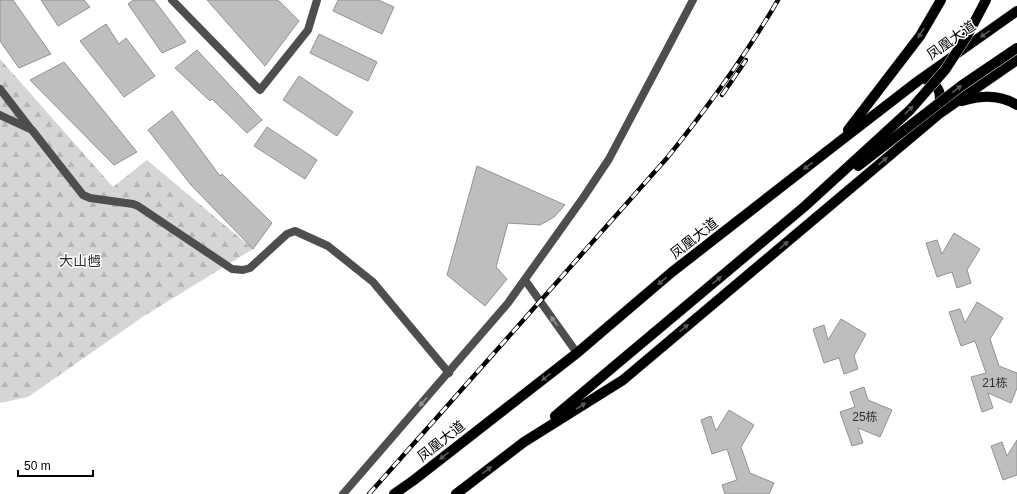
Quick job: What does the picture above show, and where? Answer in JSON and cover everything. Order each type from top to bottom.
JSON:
[{"type":"main road","points":[[839,142],[920,36],[941,0]]},
{"type":"main road","points":[[804,207],[910,110],[946,70],[967,36],[986,0]]},
{"type":"main road","name":"凤凰大道","points":[[394,494],[577,353],[672,272],[839,142],[918,81],[1017,11]]},
{"type":"main road","points":[[456,494],[524,442],[804,207],[961,86],[1017,48]]},
{"type":"main road","points":[[524,442],[623,380],[939,114],[1017,60]]},
{"type":"main road","points":[[918,81],[930,79],[937,85],[941,95],[939,114]]},
{"type":"main road","points":[[952,104],[974,97],[994,96],[1010,100],[1017,105]]},
{"type":"street","points":[[172,0],[260,90],[308,30],[316,0]]},
{"type":"street","points":[[343,494],[508,303],[525,280],[609,159],[693,0]]},
{"type":"street","points":[[0,89],[83,195],[90,198],[138,206],[232,269],[243,270],[250,268],[287,234],[295,231],[328,246],[373,282],[449,372]]},
{"type":"street","points":[[0,115],[32,130]]},
{"type":"street","points":[[525,280],[577,353]]},
{"type":"green space","name":"大山乸","points":[[0,59],[113,187],[147,160],[253,249],[144,316],[28,397],[0,403]]},
{"type":"building","points":[[0,0],[13,0],[51,54],[19,68],[0,41]]},
{"type":"building","points":[[41,0],[84,0],[90,7],[58,26]]},
{"type":"building","points":[[133,0],[154,0],[186,42],[162,53],[128,4]]},
{"type":"building","points":[[207,0],[278,0],[299,21],[265,66]]},
{"type":"building","points":[[338,0],[378,0],[394,7],[382,34],[333,11]]},
{"type":"building","points":[[106,24],[119,44],[126,38],[155,76],[124,97],[80,41]]},
{"type":"building","points":[[319,34],[377,62],[368,81],[310,53]]},
{"type":"building","points":[[197,50],[262,120],[247,133],[212,99],[210,101],[175,68]]},
{"type":"building","points":[[64,62],[137,152],[114,165],[30,80]]},
{"type":"building","points":[[299,76],[353,112],[337,136],[283,100]]},
{"type":"building","points":[[172,111],[220,176],[222,174],[272,223],[253,249],[191,185],[148,130]]},
{"type":"building","points":[[267,127],[317,160],[305,179],[254,146]]},
{"type":"building","points":[[477,166],[565,205],[554,217],[540,225],[508,223],[496,267],[507,279],[485,306],[447,275]]},
{"type":"building","points":[[954,233],[980,249],[967,270],[971,283],[957,288],[952,272],[937,277],[926,243],[937,240],[942,254]]},
{"type":"building","points":[[977,302],[1003,318],[990,339],[999,366],[1017,373],[1017,388],[1011,403],[988,393],[993,408],[982,412],[971,377],[986,373],[975,341],[961,346],[949,312],[960,309],[965,323]]},
{"type":"building","points":[[841,319],[866,334],[854,356],[858,369],[844,374],[839,358],[824,363],[813,329],[824,325],[828,340]]},
{"type":"building","points":[[864,387],[868,400],[892,410],[880,437],[858,428],[863,443],[852,446],[840,412],[855,407],[850,392]]},
{"type":"building","points":[[729,410],[754,425],[741,447],[750,473],[774,483],[769,494],[725,494],[722,485],[737,480],[727,449],[712,454],[701,420],[711,416],[716,431]]},
{"type":"building","points":[[1017,440],[1017,475],[1003,480],[991,446],[1002,442],[1007,456]]},
{"type":"railway","points":[[369,494],[667,158],[726,81],[766,21],[778,0]]},
{"type":"railway","points":[[722,95],[746,60]]}]
